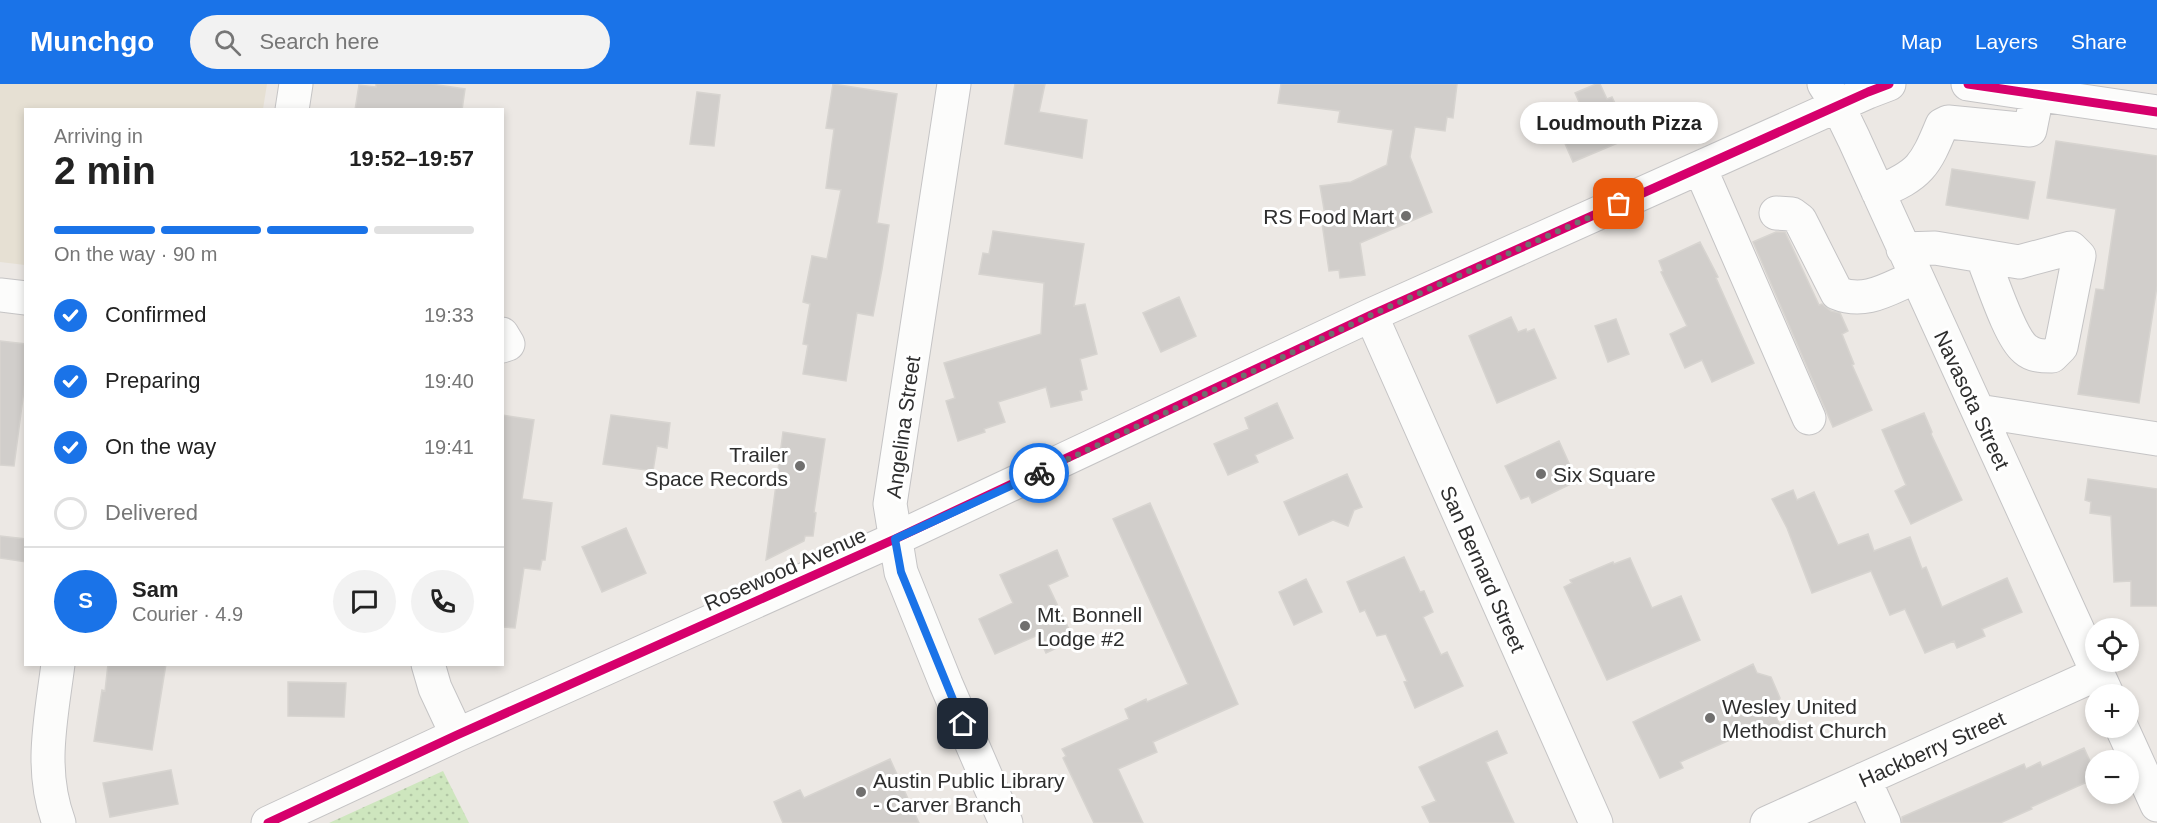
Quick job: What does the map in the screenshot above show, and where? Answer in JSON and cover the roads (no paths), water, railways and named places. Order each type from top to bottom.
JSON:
[{"type":"street","points":[[292,108],[296,84]]},
{"type":"street","name":"Angelina Street","points":[[954,84],[890,504],[901,572],[1006,823]]},
{"type":"street","name":"Rosewood Avenue","points":[[268,823],[457,735],[895,539],[1371,315],[1700,168],[1831,95],[1889,84]]},
{"type":"street","points":[[1978,124],[1976,85],[2037,89],[2157,112]]},
{"type":"street","points":[[1878,192],[1904,181],[1922,166],[1942,125],[1948,122],[2030,130],[2037,89]]},
{"type":"street","name":"Navasota Street","points":[[1831,95],[1878,192],[2102,684]]},
{"type":"street","points":[[1700,168],[1809,418]]},
{"type":"street","points":[[1776,213],[1792,214],[1800,220],[1837,293],[1850,298],[1867,298],[1909,263],[1935,248],[1982,256]]},
{"type":"street","points":[[0,295],[24,298]]},
{"type":"street","name":"San Bernard Street","points":[[1371,315],[1596,823]]},
{"type":"street","points":[[1978,411],[2157,439]]},
{"type":"street","points":[[58,666],[47,743],[47,771],[53,806],[59,823]]},
{"type":"street","points":[[429,666],[435,688],[457,735]]},
{"type":"street","name":"Hackberry Street","points":[[1767,823],[1864,779],[2085,691]]},
{"type":"street","points":[[2138,746],[2157,805]]},
{"type":"street","points":[[1864,779],[1884,823]]},
{"type":"place","name":"Loudmouth Pizza","points":[[1619,204]]},
{"type":"place","name":"RS Food Mart","points":[[1406,216]]},
{"type":"place","name":"Trailer Space Records","points":[[800,466]]},
{"type":"place","name":"Six Square","points":[[1541,474]]},
{"type":"place","name":"Mt. Bonnell Lodge #2","points":[[1025,626]]},
{"type":"place","name":"Wesley United Methodist Church","points":[[1710,718]]},
{"type":"place","name":"Austin Public Library - Carver Branch","points":[[861,792]]}]
